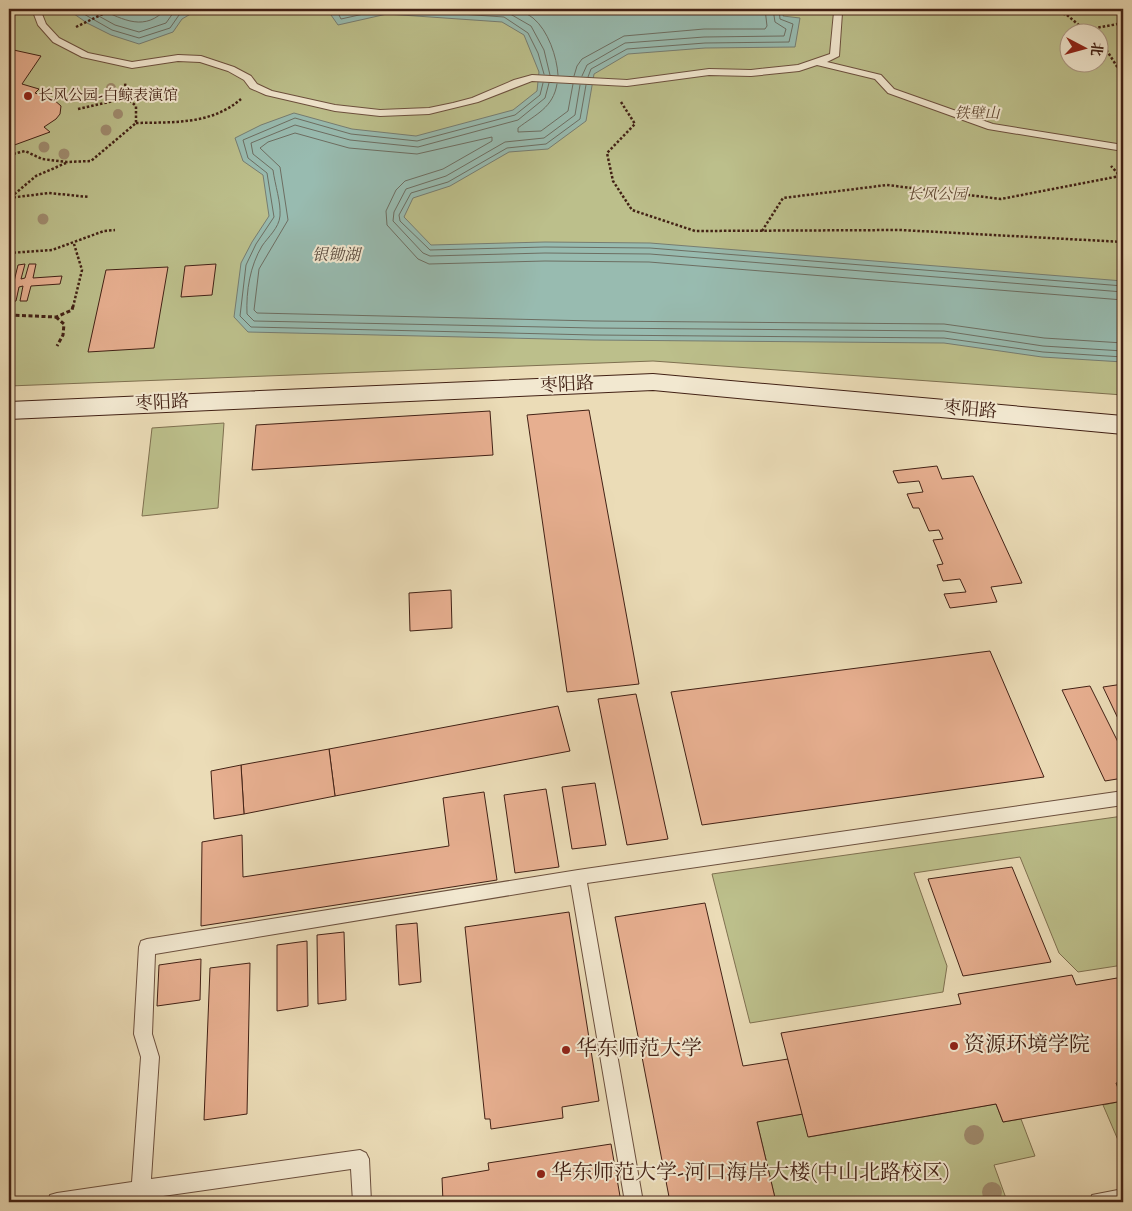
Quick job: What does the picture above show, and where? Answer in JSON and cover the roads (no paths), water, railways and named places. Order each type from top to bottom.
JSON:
[{"type":"street","name":"枣阳路","points":[[9,411],[653,382],[1123,425]]},
{"type":"lane","points":[[36,9],[42,25],[56,40],[84,55],[132,65],[178,58],[201,59],[231,69],[248,78],[253,86],[269,93],[335,108],[380,113],[428,111],[454,106],[532,78],[627,83],[709,72],[751,73],[799,68],[834,56],[838,12],[844,9]]},
{"type":"lane","points":[[816,62],[878,77],[891,91],[992,127],[1117,147],[1123,146]]},
{"type":"lane","points":[[141,1190],[150,1057],[143,1034],[147,947],[578,877],[1123,798]]},
{"type":"lane","points":[[578,877],[634,1202]]},
{"type":"lane","points":[[57,1202],[360,1158],[362,1202]]},
{"type":"lane","points":[[1099,1202],[1123,1198]]},
{"type":"water","points":[[67,9],[193,9],[194,12],[182,19],[173,32],[139,44],[111,35],[87,23]]},
{"type":"water","name":"银锄湖","points":[[331,9],[785,9],[783,16],[800,18],[795,47],[705,48],[628,54],[594,74],[586,121],[548,149],[509,152],[450,186],[413,198],[404,217],[431,245],[545,242],[650,243],[1123,281],[1123,362],[1042,357],[944,343],[593,340],[248,332],[234,317],[241,263],[269,216],[263,175],[243,161],[235,138],[261,125],[294,113],[352,129],[416,136],[513,110],[537,91],[539,72],[524,35],[502,22],[387,14],[338,25],[331,15]]},
{"type":"place","name":"长风公园-白鲸表演馆","points":[[28,96]]},
{"type":"place","name":"资源环境学院","points":[[954,1046]]},
{"type":"place","name":"华东师范大学","points":[[566,1050]]},
{"type":"place","name":"华东师范大学-河口海岸大楼(中山北路校区)","points":[[541,1174]]},
{"type":"park label","name":"铁壁山","points":[[977,114]]},
{"type":"park label","name":"长风公园","points":[[937,195]]}]
